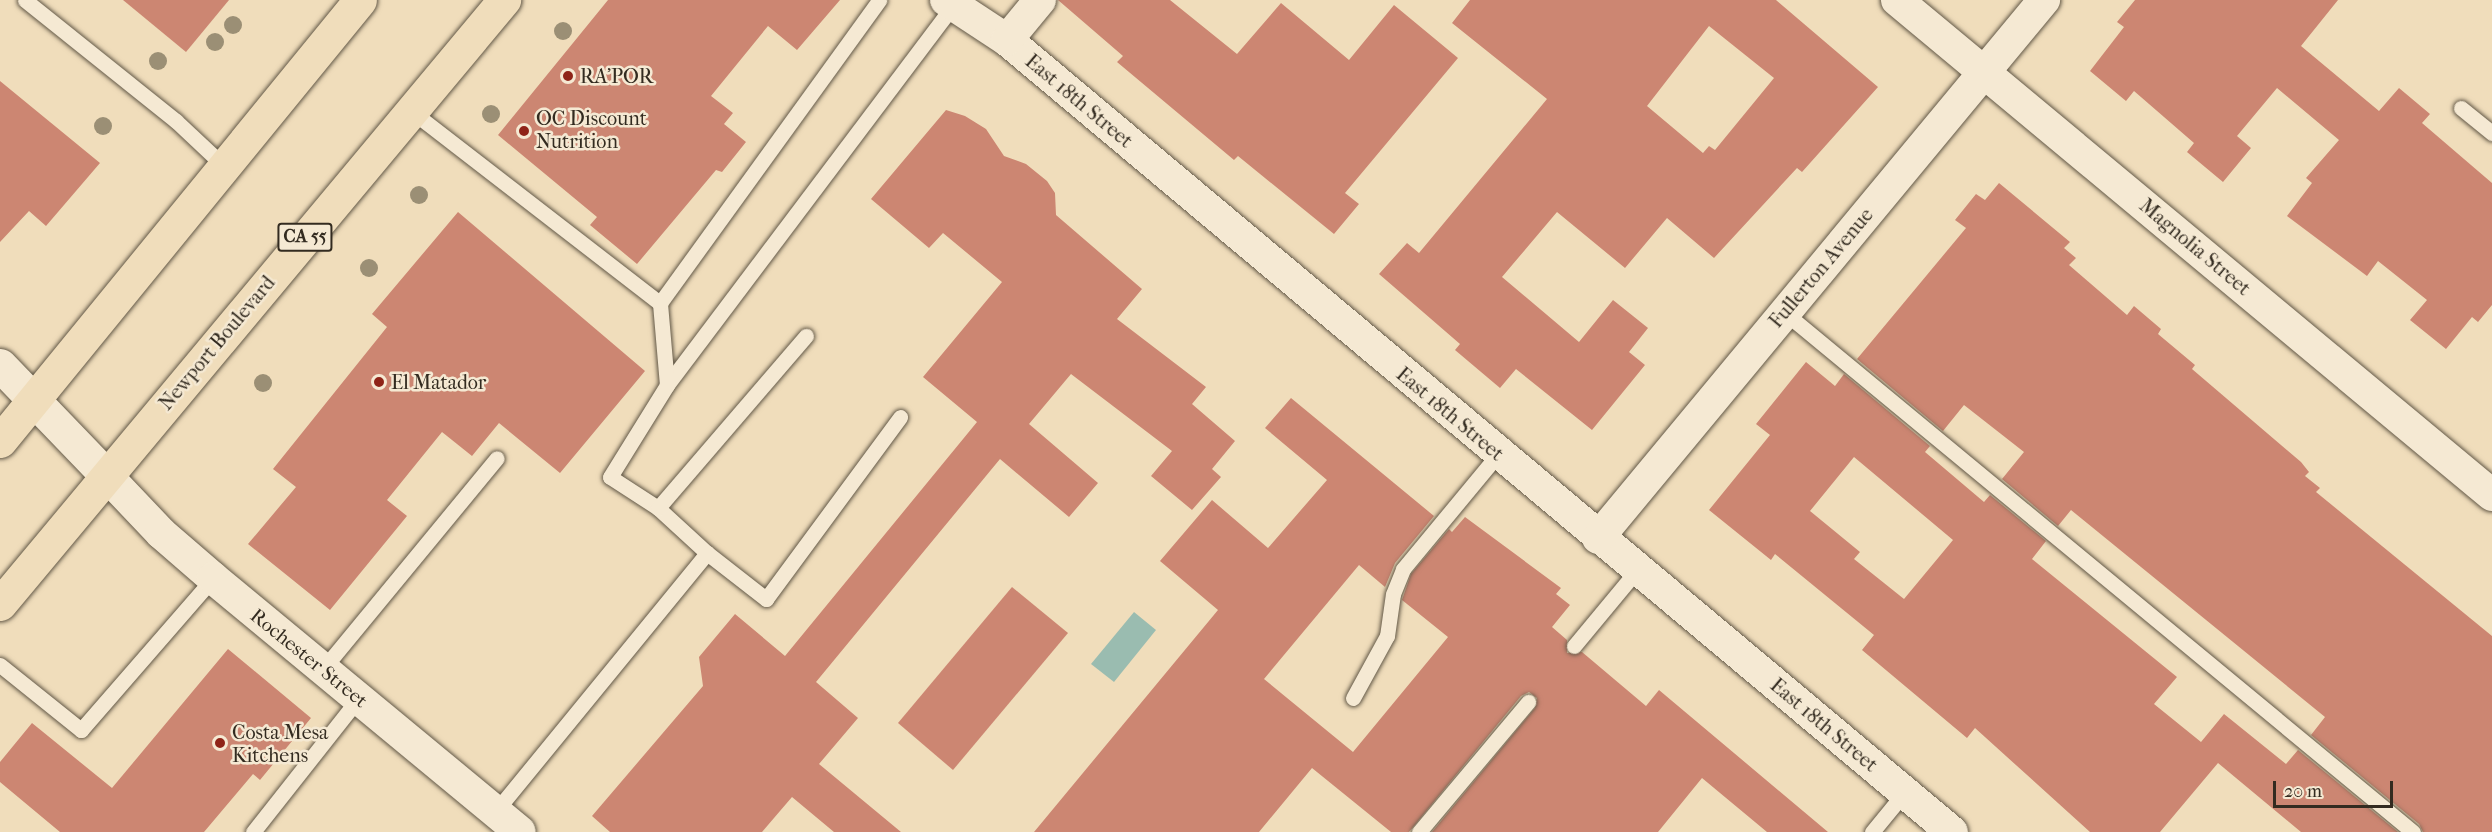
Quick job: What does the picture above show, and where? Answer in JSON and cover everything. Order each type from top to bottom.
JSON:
[{"type":"highway","points":[[0,441],[360,0]]},
{"type":"highway","name":"Newport Boulevard","points":[[0,604],[504,0]]},
{"type":"street","points":[[1007,40],[1040,0]]},
{"type":"street","name":"Magnolia Street","points":[[1897,0],[2492,495]]},
{"type":"street","name":"Fullerton Avenue","points":[[1598,538],[2044,0]]},
{"type":"street","name":"East 18th Street","points":[[950,3],[1007,40],[1598,538],[1952,832]]},
{"type":"street","points":[[0,365],[106,475]]},
{"type":"street","name":"Rochester Street","points":[[106,475],[161,533],[213,578],[520,832]]},
{"type":"lane","points":[[25,0],[176,121],[224,166]]},
{"type":"lane","points":[[667,385],[660,303],[879,0]]},
{"type":"lane","points":[[900,417],[766,599],[707,553],[658,508],[610,477],[667,385],[950,3]]},
{"type":"lane","points":[[2461,108],[2492,133]]},
{"type":"lane","points":[[410,110],[660,303]]},
{"type":"lane","points":[[1784,312],[2413,832]]},
{"type":"lane","points":[[658,508],[806,336]]},
{"type":"lane","points":[[1353,698],[1387,636],[1393,594],[1403,569],[1498,454]]},
{"type":"lane","points":[[324,669],[497,458]]},
{"type":"lane","points":[[495,812],[707,553]]},
{"type":"lane","points":[[1574,646],[1637,570]]},
{"type":"lane","points":[[0,665],[81,730],[213,578]]},
{"type":"lane","points":[[253,832],[359,698]]},
{"type":"lane","points":[[1419,832],[1528,702]]},
{"type":"lane","points":[[1872,832],[1905,793]]},
{"type":"water","points":[[1134,612],[1156,630],[1114,682],[1091,664]]},
{"type":"building","points":[[123,0],[229,0],[186,52]]},
{"type":"building","points":[[608,0],[840,0],[797,50],[768,26],[711,96],[733,113],[724,124],[746,142],[722,172],[716,170],[637,264],[590,225],[597,217],[498,135]]},
{"type":"building","points":[[1058,0],[1170,0],[1237,54],[1281,3],[1349,60],[1394,5],[1458,58],[1345,193],[1359,204],[1334,234],[1238,156],[1234,160],[1117,62],[1123,56]]},
{"type":"building","points":[[1470,0],[1776,0],[1878,87],[1802,172],[1797,168],[1714,258],[1667,218],[1625,268],[1557,212],[1502,277],[1579,342],[1613,300],[1648,328],[1629,352],[1645,365],[1592,430],[1516,369],[1500,388],[1455,350],[1460,344],[1379,274],[1407,243],[1419,253],[1547,99],[1452,23]],"holes":[[[1709,26],[1774,78],[1715,150],[1709,146],[1703,153],[1647,106]]]},
{"type":"building","points":[[2135,0],[2338,0],[2301,46],[2379,111],[2399,88],[2430,114],[2422,123],[2492,183],[2492,305],[2478,322],[2472,317],[2446,349],[2410,320],[2427,300],[2378,261],[2367,276],[2287,216],[2312,183],[2306,178],[2339,140],[2277,88],[2237,136],[2251,148],[2223,182],[2187,152],[2194,143],[2134,91],[2126,101],[2090,71],[2124,27],[2117,22]]},
{"type":"building","points":[[0,81],[100,163],[46,226],[29,211],[0,242]]},
{"type":"building","points":[[946,110],[965,116],[986,129],[1004,156],[1026,164],[1047,181],[1055,193],[1056,215],[1142,289],[1117,319],[1206,387],[1192,404],[1235,441],[1212,469],[1221,477],[1192,510],[1151,476],[1172,451],[1071,374],[1029,424],[1098,483],[1069,517],[1000,459],[816,682],[858,718],[819,764],[901,832],[834,832],[792,797],[762,832],[610,832],[592,816],[703,686],[699,657],[735,614],[785,656],[977,422],[923,377],[1002,282],[943,233],[929,248],[871,199]]},
{"type":"building","points":[[1999,183],[2070,242],[2064,248],[2076,258],[2069,265],[2127,315],[2134,306],[2161,329],[2158,334],[2195,365],[2192,369],[2301,462],[2309,472],[2305,476],[2320,488],[2316,492],[2492,636],[2492,832],[2423,832],[2419,824],[2311,735],[2325,717],[2071,510],[2058,526],[2002,479],[2024,452],[1964,405],[1943,431],[1857,359],[1966,228],[1955,220],[1976,194],[1985,200]]},
{"type":"building","points":[[458,212],[645,371],[560,473],[499,423],[472,456],[442,432],[387,500],[407,516],[330,610],[248,544],[296,487],[273,469],[387,327],[372,314]]},
{"type":"building","points":[[1806,362],[1835,386],[1844,374],[1930,446],[1925,452],[1984,502],[1990,495],[2046,541],[2032,559],[2177,677],[2154,704],[2201,742],[2224,714],[2286,764],[2298,750],[2398,832],[2301,832],[2218,763],[2160,832],[2090,832],[1975,728],[1967,738],[1862,650],[1874,635],[1775,554],[1771,560],[1709,510],[1770,435],[1756,424]],"holes":[[[1854,457],[1953,540],[1904,599],[1854,559],[1860,552],[1810,511]]]},
{"type":"building","points":[[1291,398],[1434,516],[1395,563],[1385,587],[1359,565],[1264,679],[1353,752],[1448,637],[1402,600],[1411,574],[1449,529],[1452,532],[1465,517],[1561,588],[1556,594],[1570,605],[1552,627],[1567,640],[1567,653],[1582,652],[1646,706],[1659,690],[1828,832],[1767,832],[1702,778],[1658,832],[1432,832],[1535,708],[1537,698],[1529,692],[1521,696],[1409,832],[1391,832],[1312,768],[1259,832],[1034,832],[1218,610],[1160,561],[1212,500],[1268,548],[1327,480],[1265,428]]},
{"type":"building","points":[[1012,587],[1068,633],[953,770],[898,723]]},
{"type":"building","name":"Costa Mesa Kitchens","points":[[228,649],[311,718],[260,780],[253,774],[204,832],[60,832],[0,782],[0,762],[32,723],[112,788]]},
{"type":"place","name":"RA'POR","points":[[568,76]]},
{"type":"place","name":"OC Discount Nutrition","points":[[524,131]]},
{"type":"place","name":"El Matador","points":[[379,382]]},
{"type":"place","name":"Costa Mesa Kitchens","points":[[220,743]]}]
